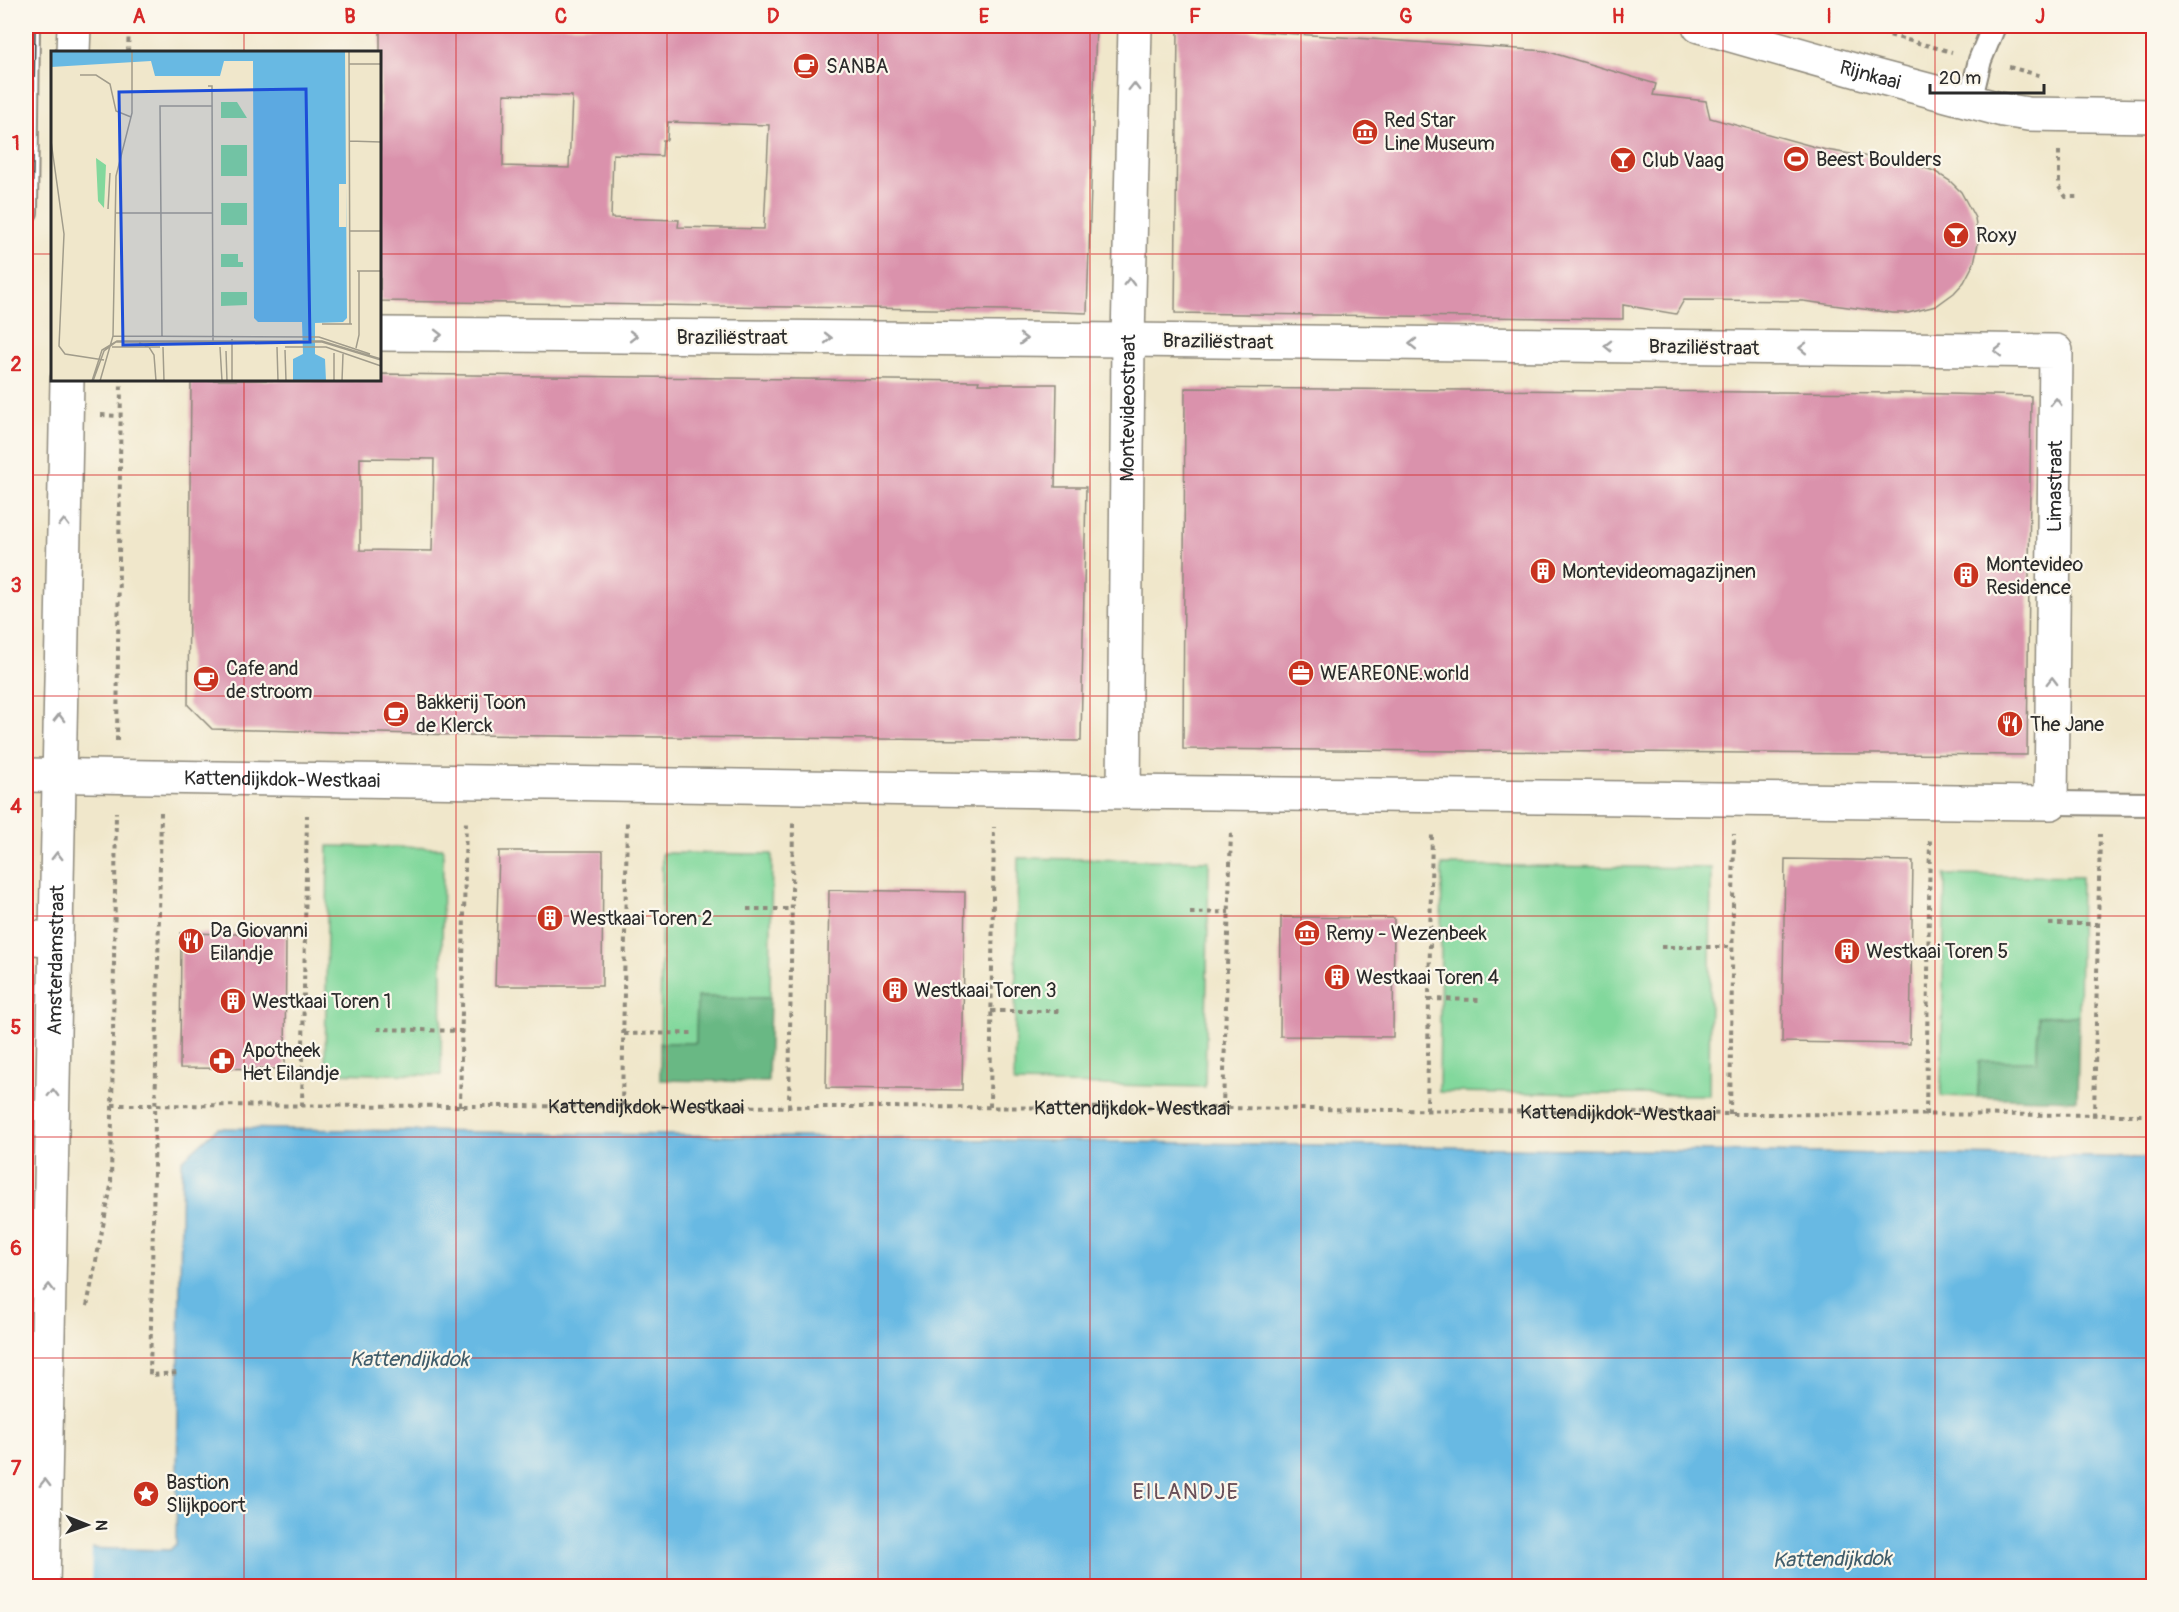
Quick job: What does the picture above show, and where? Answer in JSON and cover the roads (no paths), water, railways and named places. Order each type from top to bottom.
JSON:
[{"type":"street","points":[[73,51],[74,26]]},
{"type":"street","name":"Montevideostraat","points":[[1124,792],[1128,340],[1135,26]]},
{"type":"street","name":"Rijnkaai","points":[[1698,26],[1970,102],[2019,113],[2154,116]]},
{"type":"street","name":"Braziliëstraat","points":[[381,334],[2056,351]]},
{"type":"street","name":"Limastraat","points":[[2051,803],[2056,351]]},
{"type":"street","name":"Amsterdamstraat","points":[[43,1587],[41,938],[58,776],[67,381]]},
{"type":"street","name":"Kattendijkdok-Westkaai","points":[[26,775],[1124,792],[2051,803]]},
{"type":"lane","points":[[26,212],[28,26]]},
{"type":"lane","points":[[1970,102],[1980,60],[1994,26]]},
{"type":"lane","points":[[2051,803],[2154,804]]},
{"type":"water","name":"Kattendijkdok","points":[[218,1128],[2153,1158],[2153,1586],[26,1586],[26,1547],[170,1550],[176,1544],[182,1160]]},
{"type":"tram line","points":[[26,641],[35,26]]},
{"type":"place","name":"SANBA","points":[[806,66]]},
{"type":"place","name":"Red Star Line Museum","points":[[1365,132]]},
{"type":"place","name":"Beest Boulders","points":[[1796,159]]},
{"type":"place","name":"Club Vaag","points":[[1623,160]]},
{"type":"place","name":"Roxy","points":[[1956,235]]},
{"type":"place","name":"Montevideomagazijnen","points":[[1543,571]]},
{"type":"place","name":"Montevideo Residence","points":[[1966,575]]},
{"type":"place","name":"WEAREONE.world","points":[[1301,673]]},
{"type":"place","name":"Cafe and de stroom","points":[[206,679]]},
{"type":"place","name":"Bakkerij Toon de Klerck","points":[[396,714]]},
{"type":"place","name":"The Jane","points":[[2010,724]]},
{"type":"place","name":"Westkaai Toren 2","points":[[550,918]]},
{"type":"place","name":"Remy - Wezenbeek","points":[[1307,933]]},
{"type":"place","name":"Da Giovanni Eilandje","points":[[191,941]]},
{"type":"place","name":"Westkaai Toren 5","points":[[1847,951]]},
{"type":"place","name":"Westkaai Toren 4","points":[[1337,977]]},
{"type":"place","name":"Westkaai Toren 3","points":[[895,990]]},
{"type":"place","name":"Westkaai Toren 1","points":[[233,1001]]},
{"type":"place","name":"Apotheek Het Eilandje","points":[[222,1061]]},
{"type":"place","name":"Bastion Slijkpoort","points":[[146,1494]]},
{"type":"district","name":"EILANDJE","points":[[1186,1491]]}]
